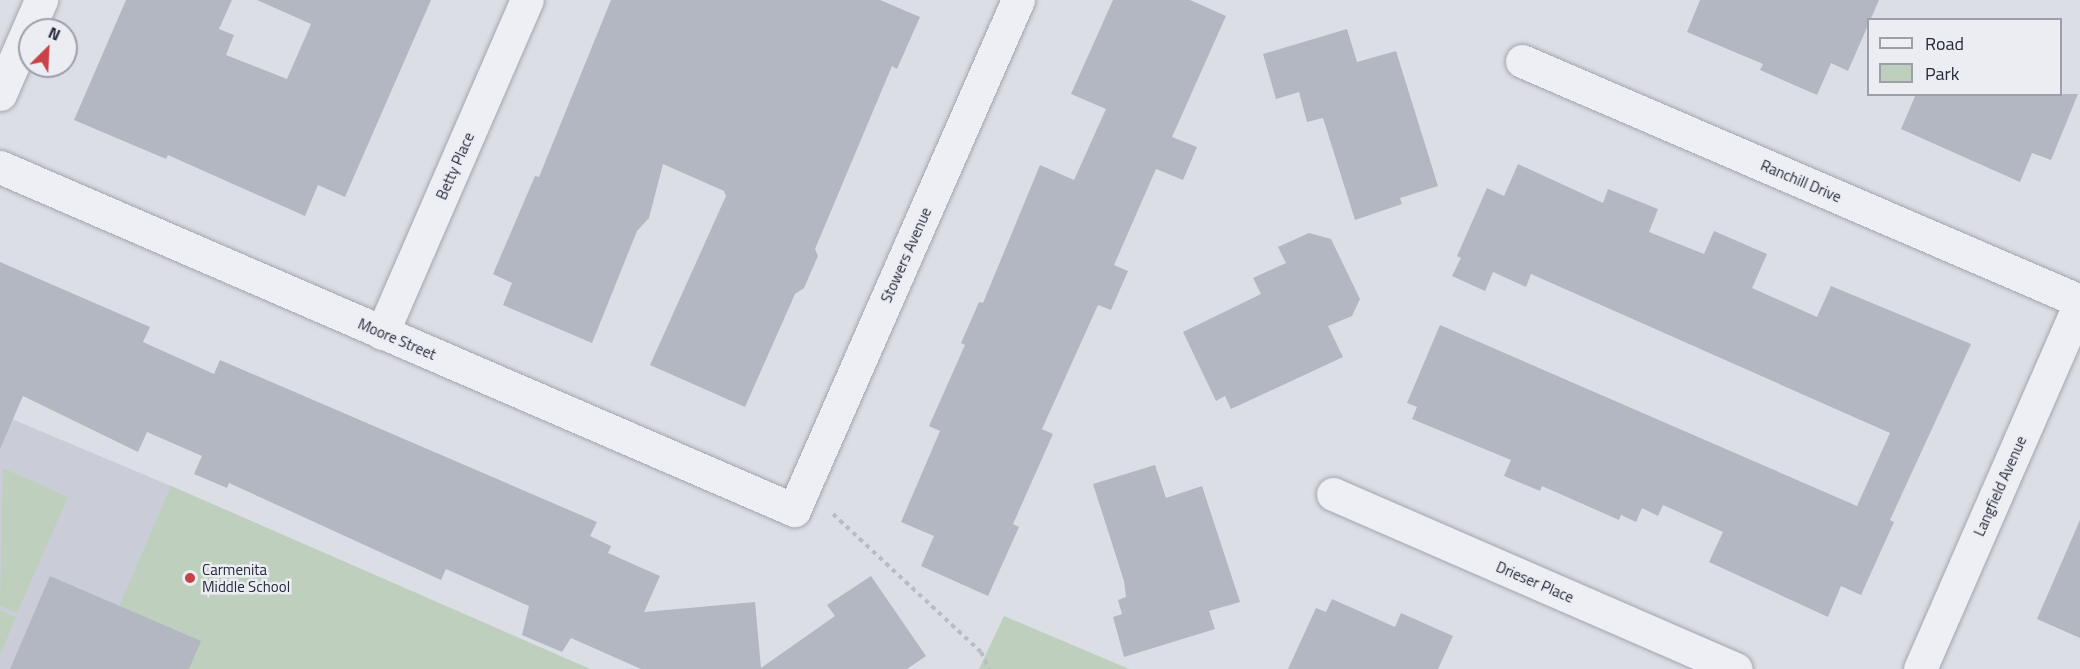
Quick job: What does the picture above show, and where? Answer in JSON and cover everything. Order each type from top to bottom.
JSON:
[{"type":"street","points":[[0,94],[41,0]]},
{"type":"street","name":"Betty Place","points":[[382,333],[527,0]]},
{"type":"street","name":"Stowers Avenue","points":[[799,499],[1018,0]]},
{"type":"street","name":"Ranchill Drive","points":[[1522,61],[2080,302]]},
{"type":"street","name":"Moore Street","points":[[0,167],[382,333],[799,499]]},
{"type":"street","name":"Langfield Avenue","points":[[1920,669],[2080,302]]},
{"type":"street","name":"Drieser Place","points":[[1333,494],[1736,669]]},
{"type":"path","points":[[799,499],[981,652],[989,669]]},
{"type":"shaded area","name":"Carmenita Middle School","points":[[0,414],[171,486],[590,669],[0,669]]},
{"type":"green space","points":[[3,468],[68,497],[17,613],[0,606]]},
{"type":"green space","name":"Carmenita Middle School","points":[[171,486],[590,669],[92,669]]},
{"type":"green space","points":[[0,610],[16,617],[0,655]]},
{"type":"green space","points":[[1004,616],[1129,669],[979,669]]},
{"type":"building","points":[[126,0],[232,0],[219,29],[234,35],[226,55],[287,79],[311,24],[257,0],[431,0],[345,197],[318,185],[305,216],[168,155],[166,159],[74,120]]},
{"type":"building","points":[[611,0],[880,0],[920,17],[897,69],[892,66],[815,249],[818,256],[804,288],[795,294],[745,407],[650,365],[726,196],[724,191],[663,164],[649,218],[637,231],[592,343],[503,305],[512,283],[493,274],[535,176],[539,177]]},
{"type":"building","points":[[1113,0],[1190,0],[1226,16],[1172,137],[1197,147],[1183,180],[1156,169],[1114,265],[1128,271],[1111,310],[1098,305],[1042,429],[1053,434],[1013,524],[1019,527],[988,596],[921,566],[934,536],[901,522],[940,431],[929,426],[965,345],[961,343],[979,302],[983,303],[1040,165],[1074,180],[1106,109],[1071,94]]},
{"type":"building","points":[[1700,0],[1879,0],[1871,18],[1867,18],[1867,27],[1848,71],[1831,63],[1817,95],[1760,70],[1763,64],[1687,32]]},
{"type":"building","points":[[1347,29],[1357,62],[1396,51],[1438,186],[1400,198],[1402,204],[1355,220],[1323,118],[1307,122],[1299,92],[1276,99],[1263,54]]},
{"type":"building","points":[[2062,94],[2078,94],[2051,160],[2032,153],[2020,182],[1901,129],[1915,96],[2062,96]]},
{"type":"building","points":[[1518,164],[1603,203],[1608,189],[1658,209],[1649,232],[1704,254],[1714,231],[1767,254],[1752,288],[1817,317],[1831,286],[1971,344],[1890,520],[1894,522],[1861,595],[1841,586],[1828,617],[1709,562],[1723,532],[1663,505],[1658,516],[1642,508],[1636,522],[1621,515],[1619,520],[1542,486],[1540,491],[1504,476],[1511,460],[1412,419],[1417,407],[1407,403],[1440,325],[1857,506],[1890,433],[1531,274],[1526,287],[1493,272],[1485,291],[1452,276],[1461,258],[1457,256],[1487,188],[1504,196]]},
{"type":"building","points":[[1309,233],[1331,239],[1360,299],[1352,316],[1328,326],[1343,357],[1231,409],[1225,396],[1216,401],[1183,332],[1261,294],[1253,278],[1286,263],[1278,247]]},
{"type":"building","points":[[0,262],[150,327],[143,342],[214,374],[220,360],[597,522],[590,536],[611,546],[608,553],[660,576],[644,612],[755,602],[761,668],[835,616],[827,605],[871,576],[926,656],[907,669],[641,669],[571,638],[562,652],[522,635],[529,606],[446,569],[441,580],[229,483],[227,488],[194,474],[202,456],[147,432],[138,452],[23,396],[0,449]]},
{"type":"building","points":[[1155,465],[1166,498],[1202,486],[1240,602],[1209,611],[1215,629],[1124,657],[1113,617],[1122,614],[1118,600],[1126,597],[1124,581],[1093,484]]},
{"type":"building","points":[[2080,520],[2080,638],[2037,619]]},
{"type":"building","points":[[50,576],[201,641],[189,669],[10,669]]},
{"type":"building","points":[[1332,599],[1395,627],[1401,613],[1453,636],[1438,669],[1288,669],[1316,608],[1326,612]]},
{"type":"place","name":"Carmenita Middle School","points":[[190,578]]}]
